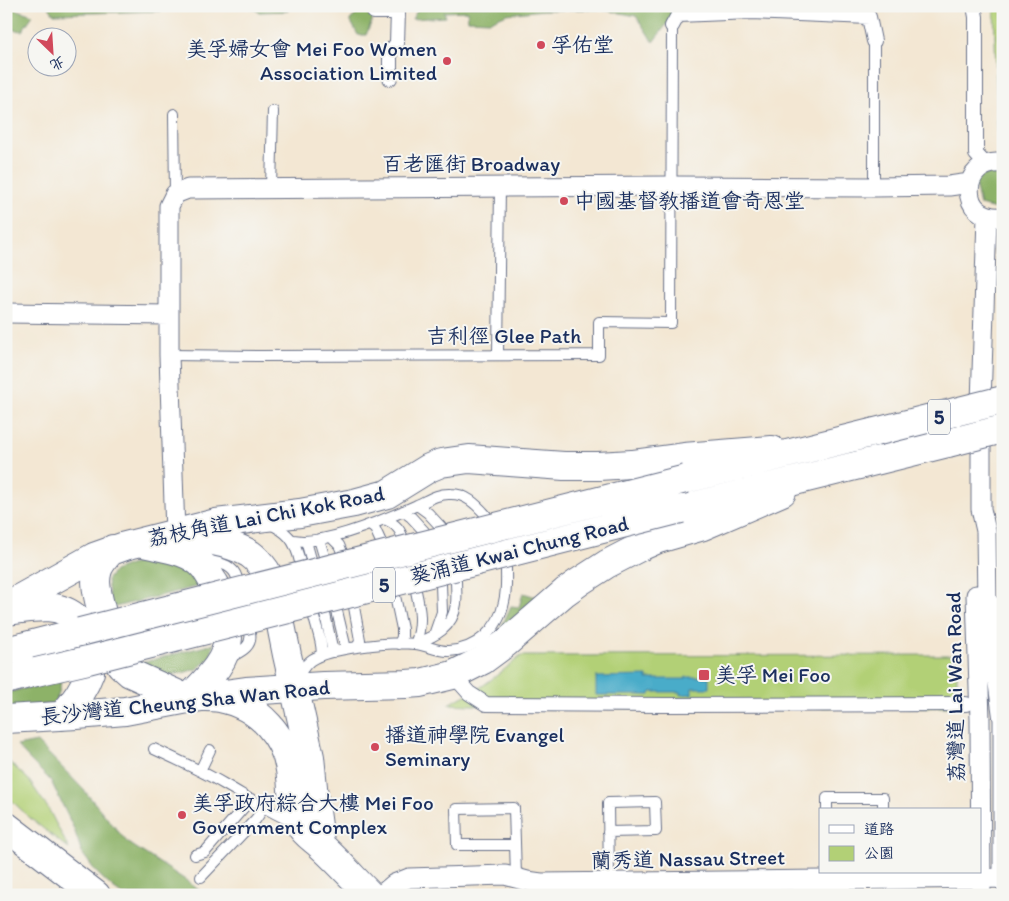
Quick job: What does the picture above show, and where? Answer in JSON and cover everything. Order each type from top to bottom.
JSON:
[{"type":"main road","name":"葵涌道 Kwai Chung Road","points":[[17,648],[1003,400]]},
{"type":"main road","name":"葵涌道 Kwai Chung Road","points":[[6,680],[1003,429]]},
{"type":"main road","name":"荔枝角道 Lai Chi Kok Road","points":[[6,606],[94,557],[113,549],[139,542],[181,544],[216,523],[354,503],[387,494],[435,466],[456,460],[469,459],[564,466],[598,466],[815,446]]},
{"type":"main road","name":"長沙灣道 Cheung Sha Wan Road","points":[[6,718],[125,711],[246,691],[406,684],[453,675],[484,660],[579,582],[622,555],[658,539],[703,526],[823,474]]},
{"type":"main road","points":[[181,544],[237,548],[250,554],[266,571]]},
{"type":"main road","points":[[181,544],[205,568],[226,581]]},
{"type":"main road","points":[[6,612],[43,607],[89,616],[97,593],[97,571],[113,549]]},
{"type":"main road","points":[[281,626],[310,757],[314,797],[313,834]]},
{"type":"main road","points":[[195,698],[202,684],[233,645]]},
{"type":"main road","points":[[121,665],[130,673],[195,698],[220,698],[240,705],[256,713],[265,721],[277,735],[283,746],[291,776],[293,805],[313,834],[370,895]]},
{"type":"main road","points":[[62,716],[75,702],[90,672]]},
{"type":"main road","points":[[6,826],[96,895]]},
{"type":"street","points":[[374,6],[374,12],[398,12],[397,43],[390,52],[390,78]]},
{"type":"street","points":[[974,6],[976,17],[976,154],[994,164]]},
{"type":"street","points":[[672,26],[678,15],[751,9],[869,18],[874,41]]},
{"type":"street","points":[[970,183],[979,169],[994,164]]},
{"type":"street","name":"百老匯街 Broadway","points":[[175,194],[188,189],[500,186],[874,187],[949,186],[970,183]]},
{"type":"street","name":"荔灣道 Lai Wan Road","points":[[970,183],[970,200],[974,207],[980,213],[995,217],[981,394],[981,510],[986,531],[995,603],[1002,714],[1003,880]]},
{"type":"street","points":[[175,194],[170,206],[169,355],[181,544]]},
{"type":"street","points":[[6,313],[169,314]]},
{"type":"street","name":"荔灣道 Lai Wan Road","points":[[981,510],[974,534],[980,720],[981,808]]},
{"type":"street","points":[[453,675],[469,693],[486,704],[966,704]]},
{"type":"street","name":"荔灣道 Lai Wan Road","points":[[981,874],[981,887]]},
{"type":"street","name":"蘭秀道 Nassau Street","points":[[381,895],[394,884],[409,878],[441,884],[505,875],[542,883],[609,882],[797,887],[883,876],[981,887],[1003,880]]},
{"type":"lane","points":[[672,26],[672,186]]},
{"type":"lane","points":[[874,41],[874,187]]},
{"type":"lane","points":[[271,188],[273,111]]},
{"type":"lane","points":[[174,114],[175,194]]},
{"type":"lane","points":[[498,355],[500,186]]},
{"type":"lane","name":"吉利徑 Glee Path","points":[[169,355],[599,355],[599,322],[670,323],[672,186]]},
{"type":"lane","points":[[293,540],[306,541],[331,537],[370,525],[442,494],[464,497],[476,504],[486,515]]},
{"type":"lane","points":[[417,506],[428,513],[441,526]]},
{"type":"lane","points":[[403,511],[424,531]]},
{"type":"lane","points":[[258,518],[278,528],[293,540],[300,562]]},
{"type":"lane","points":[[385,519],[397,526],[402,536]]},
{"type":"lane","points":[[370,525],[375,529],[381,542]]},
{"type":"lane","points":[[331,537],[339,545],[342,552]]},
{"type":"lane","points":[[319,539],[324,556]]},
{"type":"lane","points":[[306,541],[311,559]]},
{"type":"lane","points":[[294,688],[301,671],[310,661],[333,652],[351,648],[399,644],[415,644],[446,651],[471,646],[484,638],[496,622],[504,604],[507,585],[506,568]]},
{"type":"lane","points":[[415,644],[434,636],[443,630],[450,621],[456,604],[456,580]]},
{"type":"lane","points":[[434,636],[442,612],[441,584]]},
{"type":"lane","points":[[415,644],[421,618],[416,591]]},
{"type":"lane","points":[[395,596],[402,629],[402,637],[399,644]]},
{"type":"lane","points":[[351,648],[359,644],[360,640],[354,606]]},
{"type":"lane","points":[[338,611],[351,648]]},
{"type":"lane","points":[[325,614],[333,652]]},
{"type":"lane","points":[[314,617],[322,647],[321,656]]},
{"type":"lane","points":[[154,749],[200,771],[313,834]]},
{"type":"lane","points":[[200,771],[210,750]]},
{"type":"lane","points":[[827,808],[827,798],[883,798],[883,808]]},
{"type":"lane","points":[[195,855],[205,852],[251,799]]},
{"type":"lane","points":[[608,832],[656,831],[655,802],[608,803],[608,832],[609,882]]},
{"type":"lane","points":[[201,877],[256,819],[264,807]]},
{"type":"lane","points":[[514,845],[457,845],[456,809],[514,808],[516,877]]},
{"type":"green space","points":[[48,6],[162,6],[161,11],[54,14]]},
{"type":"green space","points":[[249,6],[286,6],[288,11],[259,12]]},
{"type":"green space","points":[[420,6],[718,6],[712,13],[678,10],[653,42],[636,16],[600,9],[543,10],[507,14],[490,21],[468,20],[467,11],[444,12],[446,17],[412,19]]},
{"type":"green space","points":[[989,6],[1003,6],[1003,145],[998,145],[994,7]]},
{"type":"green space","points":[[6,8],[33,15],[22,31],[6,29]]},
{"type":"green space","points":[[363,9],[374,16],[366,35],[358,35],[350,20]]},
{"type":"green space","points":[[1003,169],[1003,211],[980,205],[975,184],[979,177]]},
{"type":"green space","points":[[153,560],[170,561],[186,566],[203,585],[111,608],[107,580],[114,571],[133,564]]},
{"type":"green space","points":[[523,593],[540,598],[494,637],[501,628],[511,606],[519,607]]},
{"type":"green space","points":[[214,644],[210,658],[197,669],[182,673],[166,675],[132,665]]},
{"type":"green space","points":[[957,655],[957,707],[541,708],[448,704],[481,687],[521,656]]},
{"type":"green space","points":[[61,679],[59,693],[51,704],[6,710],[6,693]]},
{"type":"green space","points":[[37,742],[83,789],[127,842],[205,895],[123,895],[113,888],[96,872],[82,853],[74,829],[51,781],[17,746]]},
{"type":"green space","points":[[6,759],[28,779],[48,808],[69,849],[6,798]]},
{"type":"water","points":[[647,676],[647,679],[709,677],[709,688],[692,688],[692,694],[680,695],[680,692],[651,692],[650,695],[596,695],[596,677]]},
{"type":"place","name":"孚佑堂","points":[[541,45]]},
{"type":"place","name":"美孚婦女會 Mei Foo Women Association Limited","points":[[447,61]]},
{"type":"place","name":"中國基督教播道會奇恩堂","points":[[564,201]]},
{"type":"place","name":"美孚 Mei Foo","points":[[704,675]]},
{"type":"place","name":"播道神學院 Evangel Seminary","points":[[375,747]]},
{"type":"place","name":"美孚政府綜合大樓 Mei Foo Government Complex","points":[[182,815]]}]
